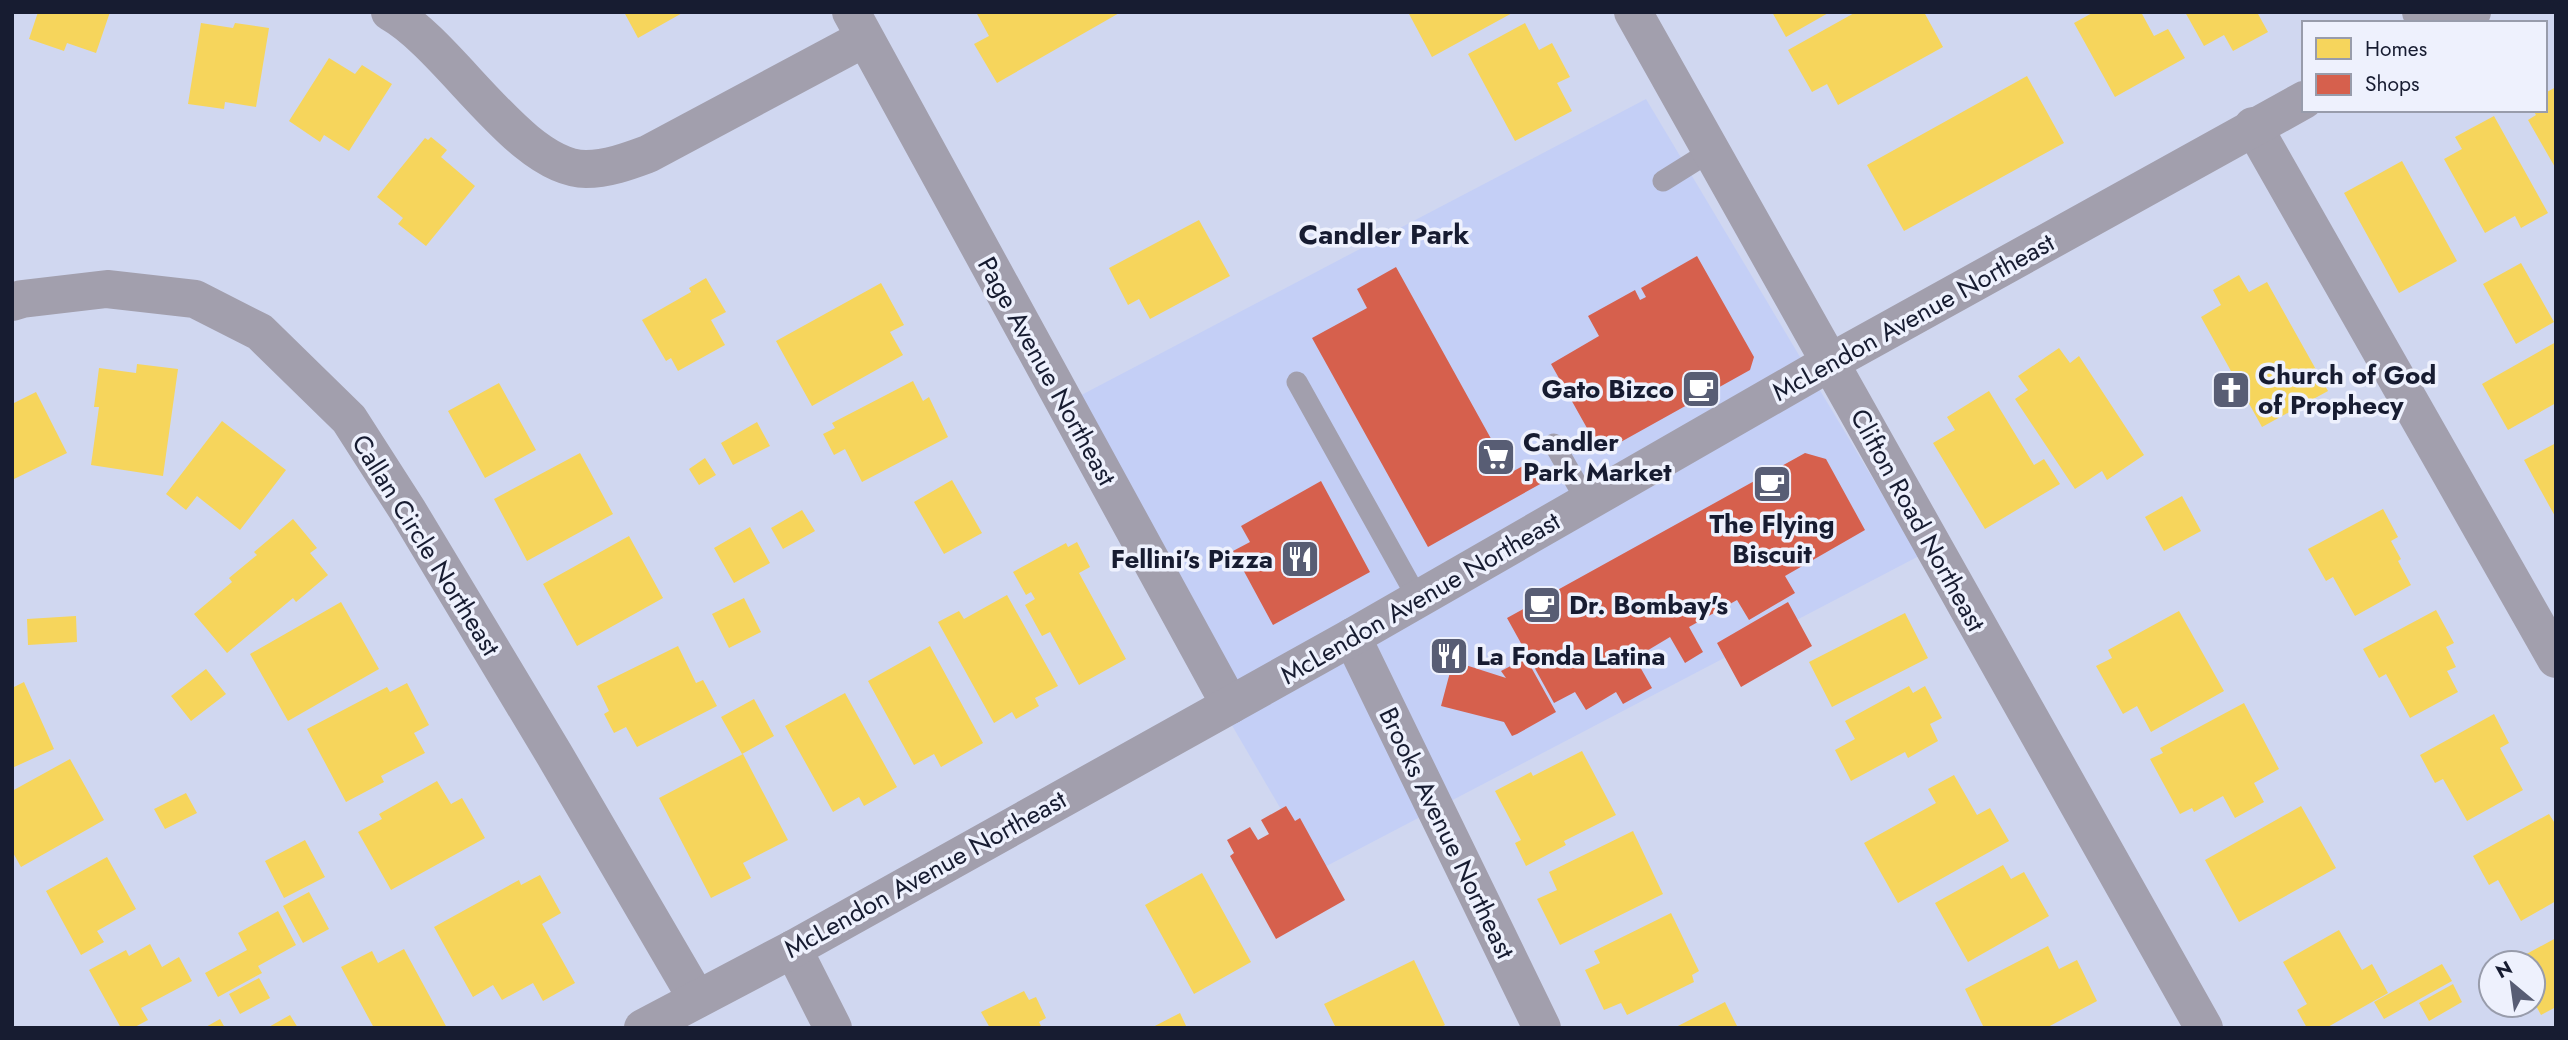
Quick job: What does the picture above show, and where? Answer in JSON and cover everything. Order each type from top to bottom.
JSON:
[{"type":"street","name":"Page Avenue Northeast","points":[[390,12],[413,27],[521,138],[540,154],[561,164],[585,169],[619,165],[648,154],[858,25],[1230,705]]},
{"type":"street","name":"Clifton Road Northeast","points":[[1633,12],[2204,1028]]},
{"type":"street","points":[[2456,21],[2472,12]]},
{"type":"street","name":"McLendon Avenue Northeast","points":[[643,1028],[793,949],[1352,637],[1829,363],[2302,101]]},
{"type":"street","points":[[2253,126],[2556,659]]},
{"type":"street","name":"Callan Circle Northeast","points":[[12,302],[107,289],[195,299],[260,332],[349,419],[534,719],[697,999]]},
{"type":"street","name":"Brooks Avenue Northeast","points":[[1352,637],[1542,1028]]},
{"type":"street","points":[[793,949],[833,1028]]},
{"type":"lane","points":[[1663,181],[1711,151]]},
{"type":"lane","points":[[1297,382],[1418,599]]},
{"type":"lane","points":[[1554,443],[1587,502]]},
{"type":"shaded area","points":[[1646,99],[1919,556],[1317,871],[1049,412]]},
{"type":"building: Homes","points":[[38,12],[110,12],[96,53],[67,43],[64,51],[29,39]]},
{"type":"building: Homes","points":[[624,12],[684,12],[638,38]]},
{"type":"building: Homes","points":[[976,12],[1121,12],[997,83],[974,44],[989,36]]},
{"type":"building: Homes","points":[[1408,12],[1514,12],[1432,57]]},
{"type":"building: Homes","points":[[1772,12],[1830,12],[1786,37]]},
{"type":"building: Homes","points":[[1856,12],[1924,12],[1943,47],[1838,105],[1827,84],[1812,92],[1788,50]]},
{"type":"building: Homes","points":[[2094,12],[2141,12],[2154,36],[2168,29],[2185,58],[2115,97],[2074,23]]},
{"type":"building: Homes","points":[[2185,12],[2257,12],[2268,32],[2233,51],[2224,35],[2204,46]]},
{"type":"building: Homes","points":[[201,23],[233,28],[235,23],[269,28],[256,107],[225,102],[224,109],[188,104]]},
{"type":"building: Homes","points":[[1525,23],[1539,50],[1552,43],[1570,77],[1557,83],[1572,111],[1515,141],[1468,54]]},
{"type":"building: Homes","points":[[329,58],[355,74],[362,65],[392,84],[349,151],[324,135],[320,142],[289,121]]},
{"type":"building: Homes","points":[[2027,76],[2064,143],[1904,231],[1867,165]]},
{"type":"building: Homes","points":[[2556,87],[2556,169],[2528,120],[2536,115],[2534,112],[2547,112],[2547,92]]},
{"type":"building: Homes","points":[[2494,116],[2548,213],[2521,228],[2515,216],[2485,233],[2444,159],[2462,149],[2455,137]]},
{"type":"building: Homes","points":[[431,137],[447,150],[441,157],[475,186],[426,246],[398,224],[403,218],[377,197],[425,138],[428,140]]},
{"type":"building: Homes","points":[[2402,161],[2457,261],[2399,293],[2344,193]]},
{"type":"building: Homes","points":[[1199,220],[1230,276],[1150,319],[1139,299],[1128,305],[1109,268]]},
{"type":"building: Homes","points":[[2521,263],[2554,322],[2516,344],[2483,284]]},
{"type":"building: Homes","points":[[2239,275],[2249,292],[2267,282],[2328,391],[2262,427],[2201,317],[2221,305],[2213,290]]},
{"type":"building: Homes","points":[[706,278],[726,312],[711,320],[725,345],[678,371],[671,358],[666,361],[642,320],[691,292],[689,288]]},
{"type":"building: Homes","points":[[881,283],[904,325],[890,332],[903,355],[812,406],[776,341]]},
{"type":"building: Homes","points":[[2556,342],[2556,403],[2508,430],[2482,384]]},
{"type":"building: Homes","points":[[2059,348],[2070,363],[2079,356],[2144,455],[2107,480],[2102,471],[2075,489],[2015,399],[2028,390],[2018,376]]},
{"type":"building: Homes","points":[[137,364],[178,369],[163,476],[91,465],[99,407],[94,407],[99,368],[136,373]]},
{"type":"building: Homes","points":[[913,381],[923,401],[929,397],[948,437],[862,482],[845,449],[834,455],[823,434],[835,428],[832,423]]},
{"type":"building: Homes","points":[[499,383],[536,450],[485,478],[448,411]]},
{"type":"building: Homes","points":[[1989,391],[2034,465],[2044,459],[2060,484],[1985,529],[1933,443],[1955,430],[1947,417]]},
{"type":"building: Homes","points":[[36,392],[67,453],[12,480],[12,404]]},
{"type":"building: Homes","points":[[222,421],[286,470],[240,530],[197,496],[186,510],[166,494]]},
{"type":"building: Homes","points":[[757,422],[770,446],[733,465],[721,443]]},
{"type":"building: Homes","points":[[2556,443],[2556,518],[2524,460]]},
{"type":"building: Homes","points":[[580,453],[613,514],[527,561],[494,499]]},
{"type":"building: Homes","points":[[705,458],[716,475],[699,485],[689,469]]},
{"type":"building: Homes","points":[[952,480],[982,533],[944,554],[914,502]]},
{"type":"building: Homes","points":[[2182,496],[2201,531],[2164,551],[2145,517]]},
{"type":"building: Homes","points":[[2383,509],[2398,537],[2391,541],[2411,585],[2355,616],[2333,577],[2326,581],[2308,549]]},
{"type":"building: Homes","points":[[802,510],[815,531],[783,549],[771,528]]},
{"type":"building: Homes","points":[[293,519],[317,548],[310,553],[328,575],[296,602],[293,598],[227,653],[194,614],[232,582],[229,578],[257,555],[254,552]]},
{"type":"building: Homes","points":[[750,527],[770,563],[734,583],[714,548]]},
{"type":"building: Homes","points":[[629,536],[663,598],[577,646],[543,584]]},
{"type":"building: Homes","points":[[1077,542],[1090,567],[1079,573],[1126,659],[1079,685],[1050,632],[1042,636],[1025,605],[1035,599],[1031,592],[1026,595],[1013,572],[1066,543],[1068,547]]},
{"type":"building: Homes","points":[[1007,595],[1058,686],[1035,698],[1039,706],[1016,719],[1012,712],[994,723],[938,622],[959,611],[964,619]]},
{"type":"building: Homes","points":[[744,598],[761,632],[729,648],[712,614]]},
{"type":"building: Homes","points":[[341,602],[379,669],[288,721],[250,654]]},
{"type":"building: Homes","points":[[2436,610],[2454,643],[2446,647],[2456,667],[2447,671],[2458,692],[2410,718],[2386,674],[2379,678],[2363,649]]},
{"type":"building: Homes","points":[[2179,611],[2224,691],[2151,732],[2137,706],[2123,714],[2096,666],[2112,658],[2108,650]]},
{"type":"building: Homes","points":[[1905,613],[1928,658],[1832,707],[1809,662]]},
{"type":"building: Homes","points":[[76,616],[77,642],[28,645],[27,619]]},
{"type":"building: Homes","points":[[678,646],[696,683],[703,680],[717,706],[637,747],[626,727],[614,733],[604,714],[609,711],[597,686]]},
{"type":"building: Homes","points":[[930,646],[983,743],[941,767],[934,754],[914,765],[868,681]]},
{"type":"building: Homes","points":[[206,669],[226,694],[191,721],[171,696]]},
{"type":"building: Homes","points":[[24,682],[54,749],[12,768],[12,688]]},
{"type":"building: Homes","points":[[407,683],[429,725],[414,733],[425,753],[381,776],[384,782],[346,802],[307,729],[387,687],[390,692]]},
{"type":"building: Homes","points":[[1909,686],[1913,693],[1925,686],[1942,718],[1930,724],[1938,741],[1908,758],[1905,752],[1851,781],[1835,750],[1855,739],[1845,721]]},
{"type":"building: Homes","points":[[845,693],[897,787],[864,806],[859,797],[833,812],[785,726]]},
{"type":"building: Homes","points":[[754,699],[774,736],[742,754],[721,717]]},
{"type":"building: Homes","points":[[2244,703],[2279,769],[2254,783],[2264,802],[2235,818],[2223,796],[2194,812],[2192,808],[2180,814],[2150,759],[2163,753],[2160,748]]},
{"type":"building: Homes","points":[[2494,714],[2509,743],[2500,748],[2523,790],[2467,821],[2443,779],[2435,783],[2420,755]]},
{"type":"building: Homes","points":[[1582,751],[1616,815],[1564,841],[1566,845],[1526,866],[1515,843],[1521,840],[1495,791],[1531,772],[1533,776]]},
{"type":"building: Homes","points":[[743,754],[788,840],[743,863],[751,878],[711,898],[659,798]]},
{"type":"building: Homes","points":[[70,759],[104,820],[21,867],[12,851],[12,791]]},
{"type":"building: Homes","points":[[1954,775],[1977,815],[1990,808],[2009,841],[1898,903],[1864,843],[1936,803],[1928,789]]},
{"type":"building: Homes","points":[[437,781],[451,804],[462,798],[485,838],[391,890],[358,832],[382,819],[379,814]]},
{"type":"building: Homes","points":[[186,793],[197,813],[165,829],[154,809]]},
{"type":"building: Homes","points":[[2301,806],[2336,868],[2239,922],[2205,860]]},
{"type":"building: Homes","points":[[2549,814],[2556,825],[2556,901],[2521,921],[2498,880],[2489,885],[2473,856]]},
{"type":"building: Homes","points":[[1633,831],[1663,894],[1560,945],[1537,899],[1557,890],[1549,872]]},
{"type":"building: Homes","points":[[305,840],[325,877],[284,898],[265,861]]},
{"type":"building: Homes","points":[[107,857],[136,909],[97,931],[104,942],[81,955],[46,891]]},
{"type":"building: Homes","points":[[2003,865],[2011,879],[2024,872],[2049,916],[1968,962],[1935,903]]},
{"type":"building: Homes","points":[[1202,873],[1251,962],[1194,994],[1145,905]]},
{"type":"building: Homes","points":[[540,875],[561,913],[542,924],[575,983],[543,1001],[533,983],[502,1000],[493,985],[473,997],[434,927],[519,880],[521,885]]},
{"type":"building: Homes","points":[[309,892],[329,929],[303,943],[283,906]]},
{"type":"building: Homes","points":[[278,911],[296,945],[258,966],[262,973],[218,997],[205,973],[247,950],[238,933]]},
{"type":"building: Homes","points":[[1671,913],[1699,971],[1692,975],[1694,982],[1627,1015],[1621,1003],[1604,1010],[1585,970],[1600,963],[1594,951]]},
{"type":"building: Homes","points":[[2339,930],[2362,970],[2372,964],[2388,993],[2326,1028],[2307,1028],[2297,1010],[2307,1004],[2283,962]]},
{"type":"building: Homes","points":[[2556,938],[2556,1007],[2547,1012],[2547,949],[2536,949]]},
{"type":"building: Homes","points":[[150,944],[162,967],[179,957],[192,981],[141,1008],[148,1020],[133,1028],[121,1028],[89,970],[126,950],[129,956]]},
{"type":"building: Homes","points":[[2048,946],[2059,969],[2077,960],[2097,1001],[2046,1028],[1984,1028],[1965,989]]},
{"type":"building: Homes","points":[[404,949],[447,1028],[374,1028],[341,967],[372,951],[378,963]]},
{"type":"building: Homes","points":[[1414,960],[1445,1025],[1439,1028],[1336,1028],[1324,1004]]},
{"type":"building: Homes","points":[[2442,964],[2452,981],[2384,1019],[2374,1002]]},
{"type":"building: Homes","points":[[259,978],[270,998],[240,1014],[229,994]]},
{"type":"building: Homes","points":[[2453,984],[2462,1002],[2429,1021],[2419,1003]]},
{"type":"building: Homes","points":[[1024,991],[1029,1000],[1036,997],[1046,1018],[1039,1022],[1042,1028],[990,1028],[981,1012]]},
{"type":"building: Homes","points":[[1725,1002],[1738,1028],[1674,1028]]},
{"type":"building: Homes","points":[[1180,1013],[1187,1028],[1151,1028]]},
{"type":"building: Homes","points":[[290,1015],[298,1028],[267,1028]]},
{"type":"building: Homes","points":[[220,1019],[225,1028],[204,1028]]},
{"type":"building: Shops","points":[[1697,256],[1754,357],[1750,370],[1601,453],[1551,364],[1599,336],[1588,316],[1635,290],[1640,300],[1646,297],[1641,288]]},
{"type":"building: Shops","points":[[1396,267],[1510,473],[1530,462],[1542,483],[1428,547],[1312,338],[1367,308],[1357,289]]},
{"type":"building: Shops","points":[[1805,453],[1826,459],[1865,530],[1785,576],[1795,593],[1749,620],[1737,600],[1689,627],[1703,652],[1685,663],[1670,637],[1635,658],[1652,688],[1623,704],[1616,692],[1586,710],[1575,692],[1554,703],[1507,618]]},
{"type":"building: Shops","name":"Fellini's Pizza","points":[[1321,481],[1370,572],[1273,625],[1233,551],[1250,542],[1241,526]]},
{"type":"building: Shops","points":[[1788,602],[1812,646],[1741,687],[1717,643]]},
{"type":"building: Shops","points":[[1526,658],[1556,712],[1512,736],[1504,722],[1441,706],[1453,661],[1506,678],[1501,671]]},
{"type":"building: Shops","points":[[1286,806],[1295,821],[1300,818],[1345,900],[1276,939],[1230,856],[1234,853],[1227,840],[1250,827],[1258,840],[1269,834],[1261,820]]},
{"type":"place","name":"Gato Bizco","points":[[1701,389]]},
{"type":"place","name":"Church of God of Prophecy","points":[[2231,390]]},
{"type":"place","name":"Candler Park Market","points":[[1496,457]]},
{"type":"place","name":"The Flying Biscuit","points":[[1772,484]]},
{"type":"place","name":"Fellini's Pizza","points":[[1300,559]]},
{"type":"place","name":"Dr. Bombay's","points":[[1542,605]]},
{"type":"place","name":"La Fonda Latina","points":[[1449,656]]},
{"type":"district","name":"Candler Park","points":[[1384,234]]}]
